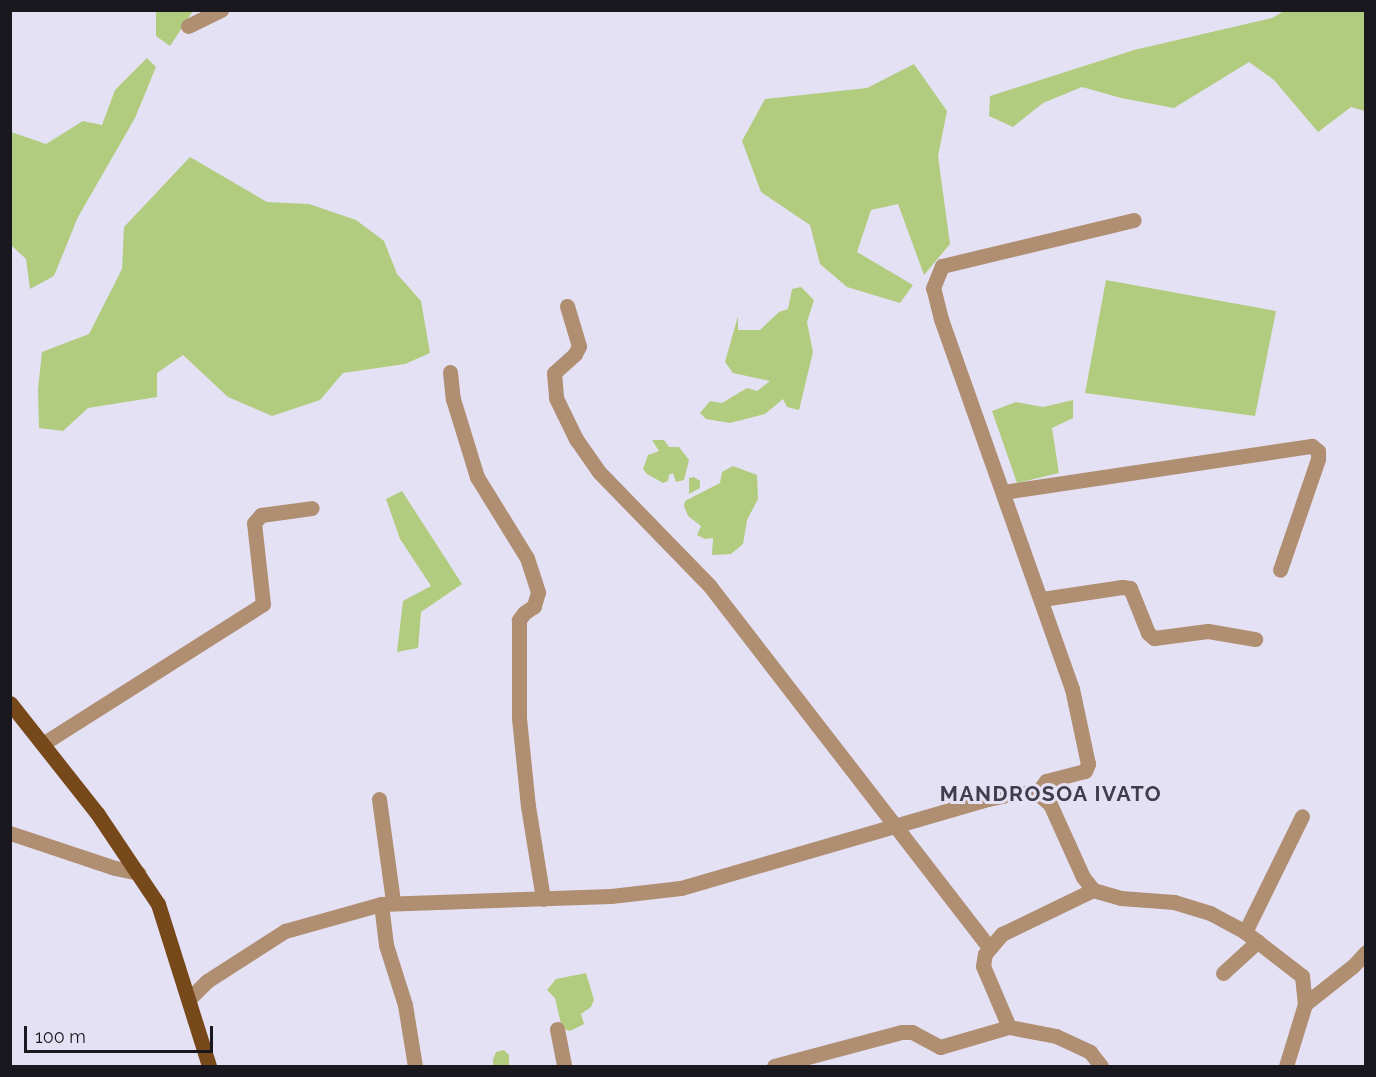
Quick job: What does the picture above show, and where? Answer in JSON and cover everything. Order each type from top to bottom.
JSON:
[{"type":"main road","points":[[10,702],[44,742],[97,813],[158,904],[210,1066]]},
{"type":"street","points":[[188,27],[221,10]]},
{"type":"street","points":[[1037,793],[1046,781],[1085,771],[1088,764],[1072,689],[1042,598],[941,319],[933,288],[942,266],[1134,220]]},
{"type":"street","points":[[567,306],[579,346],[575,354],[554,373],[556,398],[576,439],[599,472],[709,585],[989,947]]},
{"type":"street","points":[[450,372],[453,399],[477,477],[527,558],[538,592],[534,606],[519,620],[519,718],[528,806],[543,898]]},
{"type":"street","points":[[1003,492],[1312,446],[1318,451],[1318,459],[1280,570]]},
{"type":"street","points":[[44,742],[263,604],[254,522],[261,515],[312,508]]},
{"type":"street","points":[[1042,598],[1122,587],[1130,588],[1148,633],[1154,638],[1208,632],[1255,639]]},
{"type":"street","points":[[189,999],[207,981],[285,931],[387,902],[611,896],[681,888],[988,798],[1016,793],[1037,793],[1050,804],[1083,877],[1093,890],[1121,898],[1174,902],[1210,913],[1245,932],[1302,976],[1305,1004],[1284,1066]]},
{"type":"street","points":[[379,799],[387,902],[386,945],[405,1005],[415,1066]]},
{"type":"street","points":[[1245,932],[1302,816]]},
{"type":"street","points":[[10,833],[115,868],[138,873]]},
{"type":"street","points":[[1009,1027],[983,966],[989,947],[1002,934],[1093,890]]},
{"type":"street","points":[[1223,974],[1258,941]]},
{"type":"street","points":[[1305,1004],[1353,966],[1365,952]]},
{"type":"street","points":[[774,1066],[902,1032],[912,1032],[939,1047],[1009,1027],[1056,1036],[1090,1052],[1101,1066]]},
{"type":"street","points":[[556,1029],[564,1066]]},
{"type":"green space","points":[[156,11],[193,11],[170,46],[156,36]]},
{"type":"green space","points":[[1284,11],[1365,11],[1365,111],[1351,107],[1318,132],[1274,80],[1249,62],[1174,108],[1121,98],[1082,87],[1043,103],[1013,127],[989,116],[990,96],[1134,50],[1272,18]]},
{"type":"green space","points":[[147,58],[156,67],[135,118],[78,217],[54,276],[30,289],[26,259],[11,245],[11,132],[46,144],[83,121],[102,125],[115,90]]},
{"type":"green space","points":[[914,64],[947,111],[938,156],[950,244],[924,275],[898,204],[871,210],[857,252],[913,285],[900,303],[847,287],[820,264],[810,225],[761,192],[742,141],[765,99],[867,88]]},
{"type":"green space","points":[[190,157],[267,202],[309,204],[356,220],[384,241],[397,274],[421,301],[430,353],[405,364],[343,373],[320,400],[272,416],[228,397],[183,355],[157,373],[157,397],[88,408],[63,431],[39,428],[38,389],[42,352],[89,334],[122,269],[124,227]]},
{"type":"green space","points":[[1106,280],[1276,311],[1255,416],[1085,393]]},
{"type":"green space","points":[[801,287],[814,300],[807,322],[813,352],[799,410],[787,407],[783,399],[765,414],[730,423],[706,419],[700,413],[710,401],[722,403],[747,388],[757,391],[770,381],[733,373],[725,362],[738,316],[738,330],[760,330],[779,312],[788,309],[792,289]]},
{"type":"green space","points":[[1073,400],[1073,418],[1052,428],[1059,473],[1017,483],[992,411],[1016,402],[1043,407]]},
{"type":"green space","points":[[652,440],[664,440],[669,447],[679,447],[689,460],[684,480],[676,482],[673,473],[669,475],[668,481],[663,483],[647,474],[643,469],[648,455],[659,451]]},
{"type":"green space","points":[[733,466],[757,475],[758,499],[747,520],[743,544],[731,554],[712,555],[713,538],[705,539],[697,535],[701,526],[688,516],[684,506],[685,501],[720,483],[722,472]]},
{"type":"green space","points":[[694,477],[700,481],[700,488],[689,494],[689,478]]},
{"type":"green space","points":[[402,491],[462,584],[421,612],[418,648],[397,652],[403,601],[431,586],[400,539],[386,499]]},
{"type":"green space","points":[[586,973],[594,1000],[591,1007],[581,1014],[584,1024],[570,1031],[562,1028],[555,998],[547,990],[556,979]]},
{"type":"green space","points":[[504,1050],[509,1055],[509,1066],[493,1066],[496,1052]]},
{"type":"district","name":"MANDROSOA IVATO","points":[[1051,794]]}]
